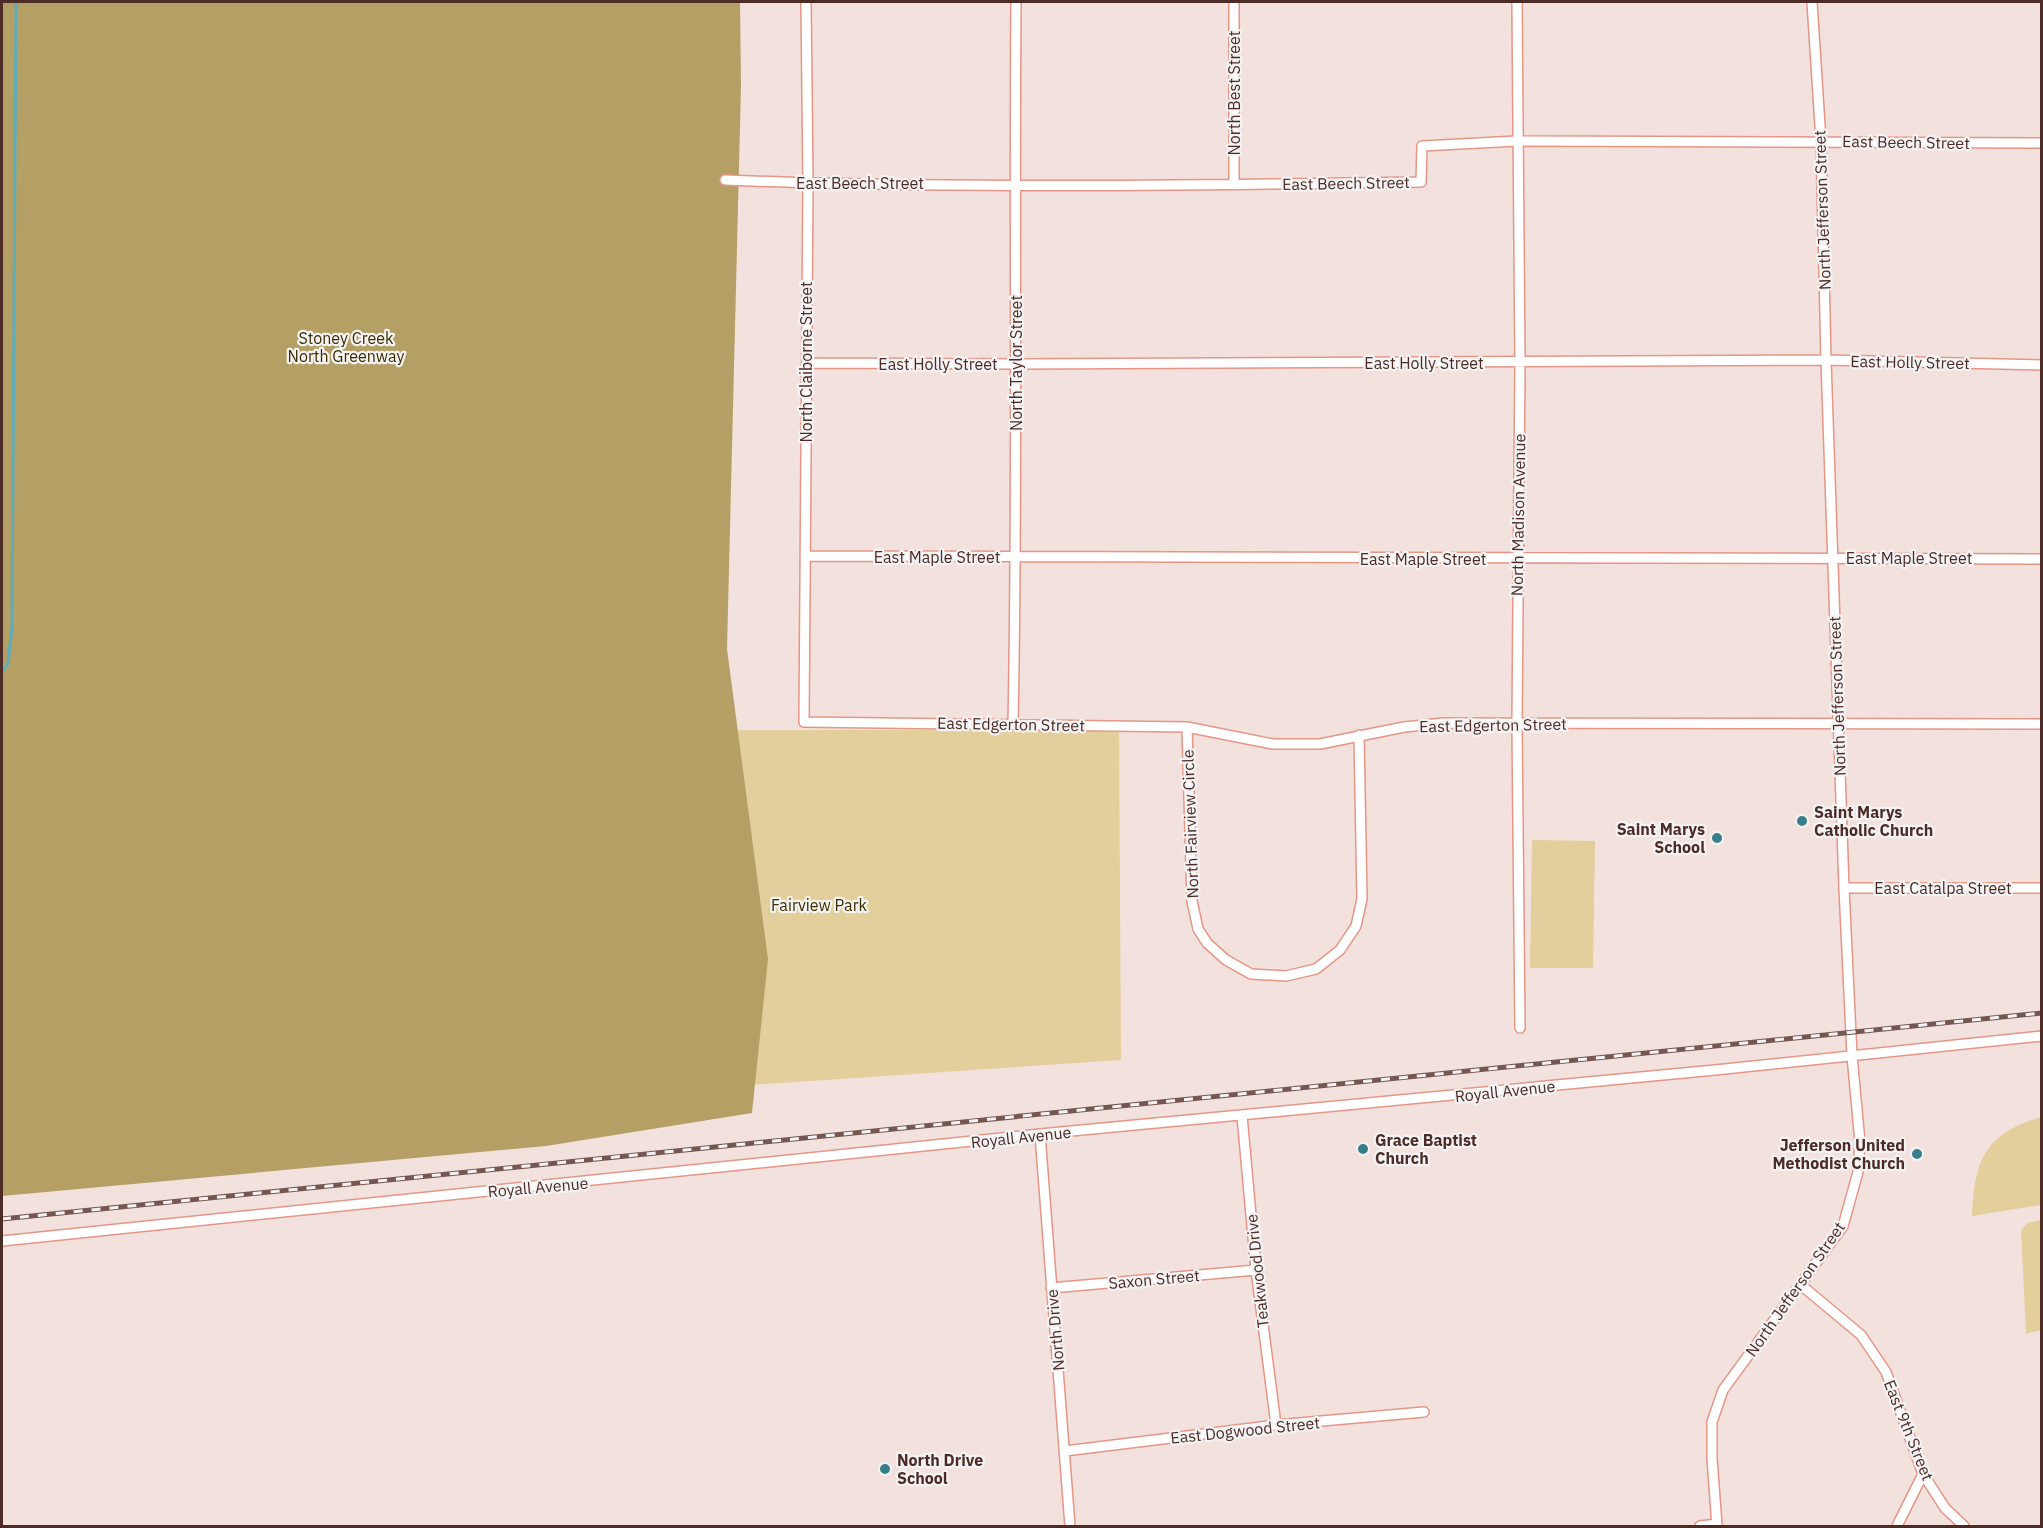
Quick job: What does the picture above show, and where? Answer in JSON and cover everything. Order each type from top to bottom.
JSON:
[{"type":"street","name":"North Claiborne Street","points":[[804,722],[808,183],[806,2]]},
{"type":"street","name":"North Taylor Street","points":[[1012,724],[1016,557],[1017,364],[1014,184],[1016,2]]},
{"type":"street","name":"North Best Street","points":[[1234,2],[1234,184]]},
{"type":"street","name":"North Madison Avenue","points":[[1517,2],[1520,363],[1517,724],[1520,1028]]},
{"type":"street","name":"North Jefferson Street","points":[[1717,1525],[1712,1422],[1723,1390],[1843,1226],[1858,1172],[1860,1142],[1852,1056],[1844,888],[1832,558],[1821,141],[1812,2]]},
{"type":"street","name":"East Beech Street","points":[[725,180],[808,183],[1014,184],[1421,182],[1422,146],[1517,141],[2042,143]]},
{"type":"street","name":"East Holly Street","points":[[807,363],[1520,363],[1826,360],[2042,365]]},
{"type":"street","name":"East Maple Street","points":[[805,556],[2042,559]]},
{"type":"street","name":"East Edgerton Street","points":[[804,722],[1187,727],[1273,744],[1320,744],[1404,727],[1444,723],[2042,724]]},
{"type":"street","name":"North Fairview Circle","points":[[1187,727],[1192,901],[1198,929],[1207,943],[1226,960],[1251,974],[1286,976],[1316,969],[1340,950],[1356,926],[1362,899],[1359,735]]},
{"type":"street","name":"East Catalpa Street","points":[[1844,888],[2042,888]]},
{"type":"street","name":"Royall Avenue","points":[[2,1241],[1040,1134],[2042,1036]]},
{"type":"street","name":"Teakwood Drive","points":[[1242,1116],[1256,1270],[1276,1425]]},
{"type":"street","name":"North Drive","points":[[1040,1134],[1071,1527]]},
{"type":"street","name":"Saxon Street","points":[[1052,1288],[1256,1270]]},
{"type":"street","name":"East 9th Street","points":[[1801,1285],[1861,1335],[1886,1372],[1923,1474],[1945,1508],[1964,1527]]},
{"type":"street","name":"East Dogwood Street","points":[[1065,1451],[1276,1425],[1424,1412]]},
{"type":"street","points":[[1897,1527],[1923,1474]]},
{"type":"street","points":[[1700,1527],[1717,1525]]},
{"type":"green space","name":"Stoney Creek North Greenway","points":[[2,2],[740,2],[741,86],[727,649],[768,959],[752,1113],[546,1146],[2,1196]]},
{"type":"green space","name":"Fairview Park","points":[[641,730],[1119,730],[1121,1060],[645,1092]]},
{"type":"green space","points":[[1532,840],[1595,841],[1593,968],[1530,968]]},
{"type":"green space","points":[[2041,1117],[2041,1205],[1972,1216],[1976,1179],[1986,1152],[2007,1132]]},
{"type":"green space","points":[[2041,1220],[2041,1330],[2026,1334],[2021,1231],[2027,1223]]},
{"type":"waterway","points":[[2,672],[8,663],[12,627],[16,2]]},
{"type":"railway","points":[[2,1219],[2042,1013]]},
{"type":"place","name":"Saint Marys Catholic Church","points":[[1802,821]]},
{"type":"place","name":"Saint Marys School","points":[[1717,838]]},
{"type":"place","name":"Grace Baptist Church","points":[[1363,1149]]},
{"type":"place","name":"Jefferson United Methodist Church","points":[[1917,1154]]},
{"type":"place","name":"North Drive School","points":[[885,1469]]}]
